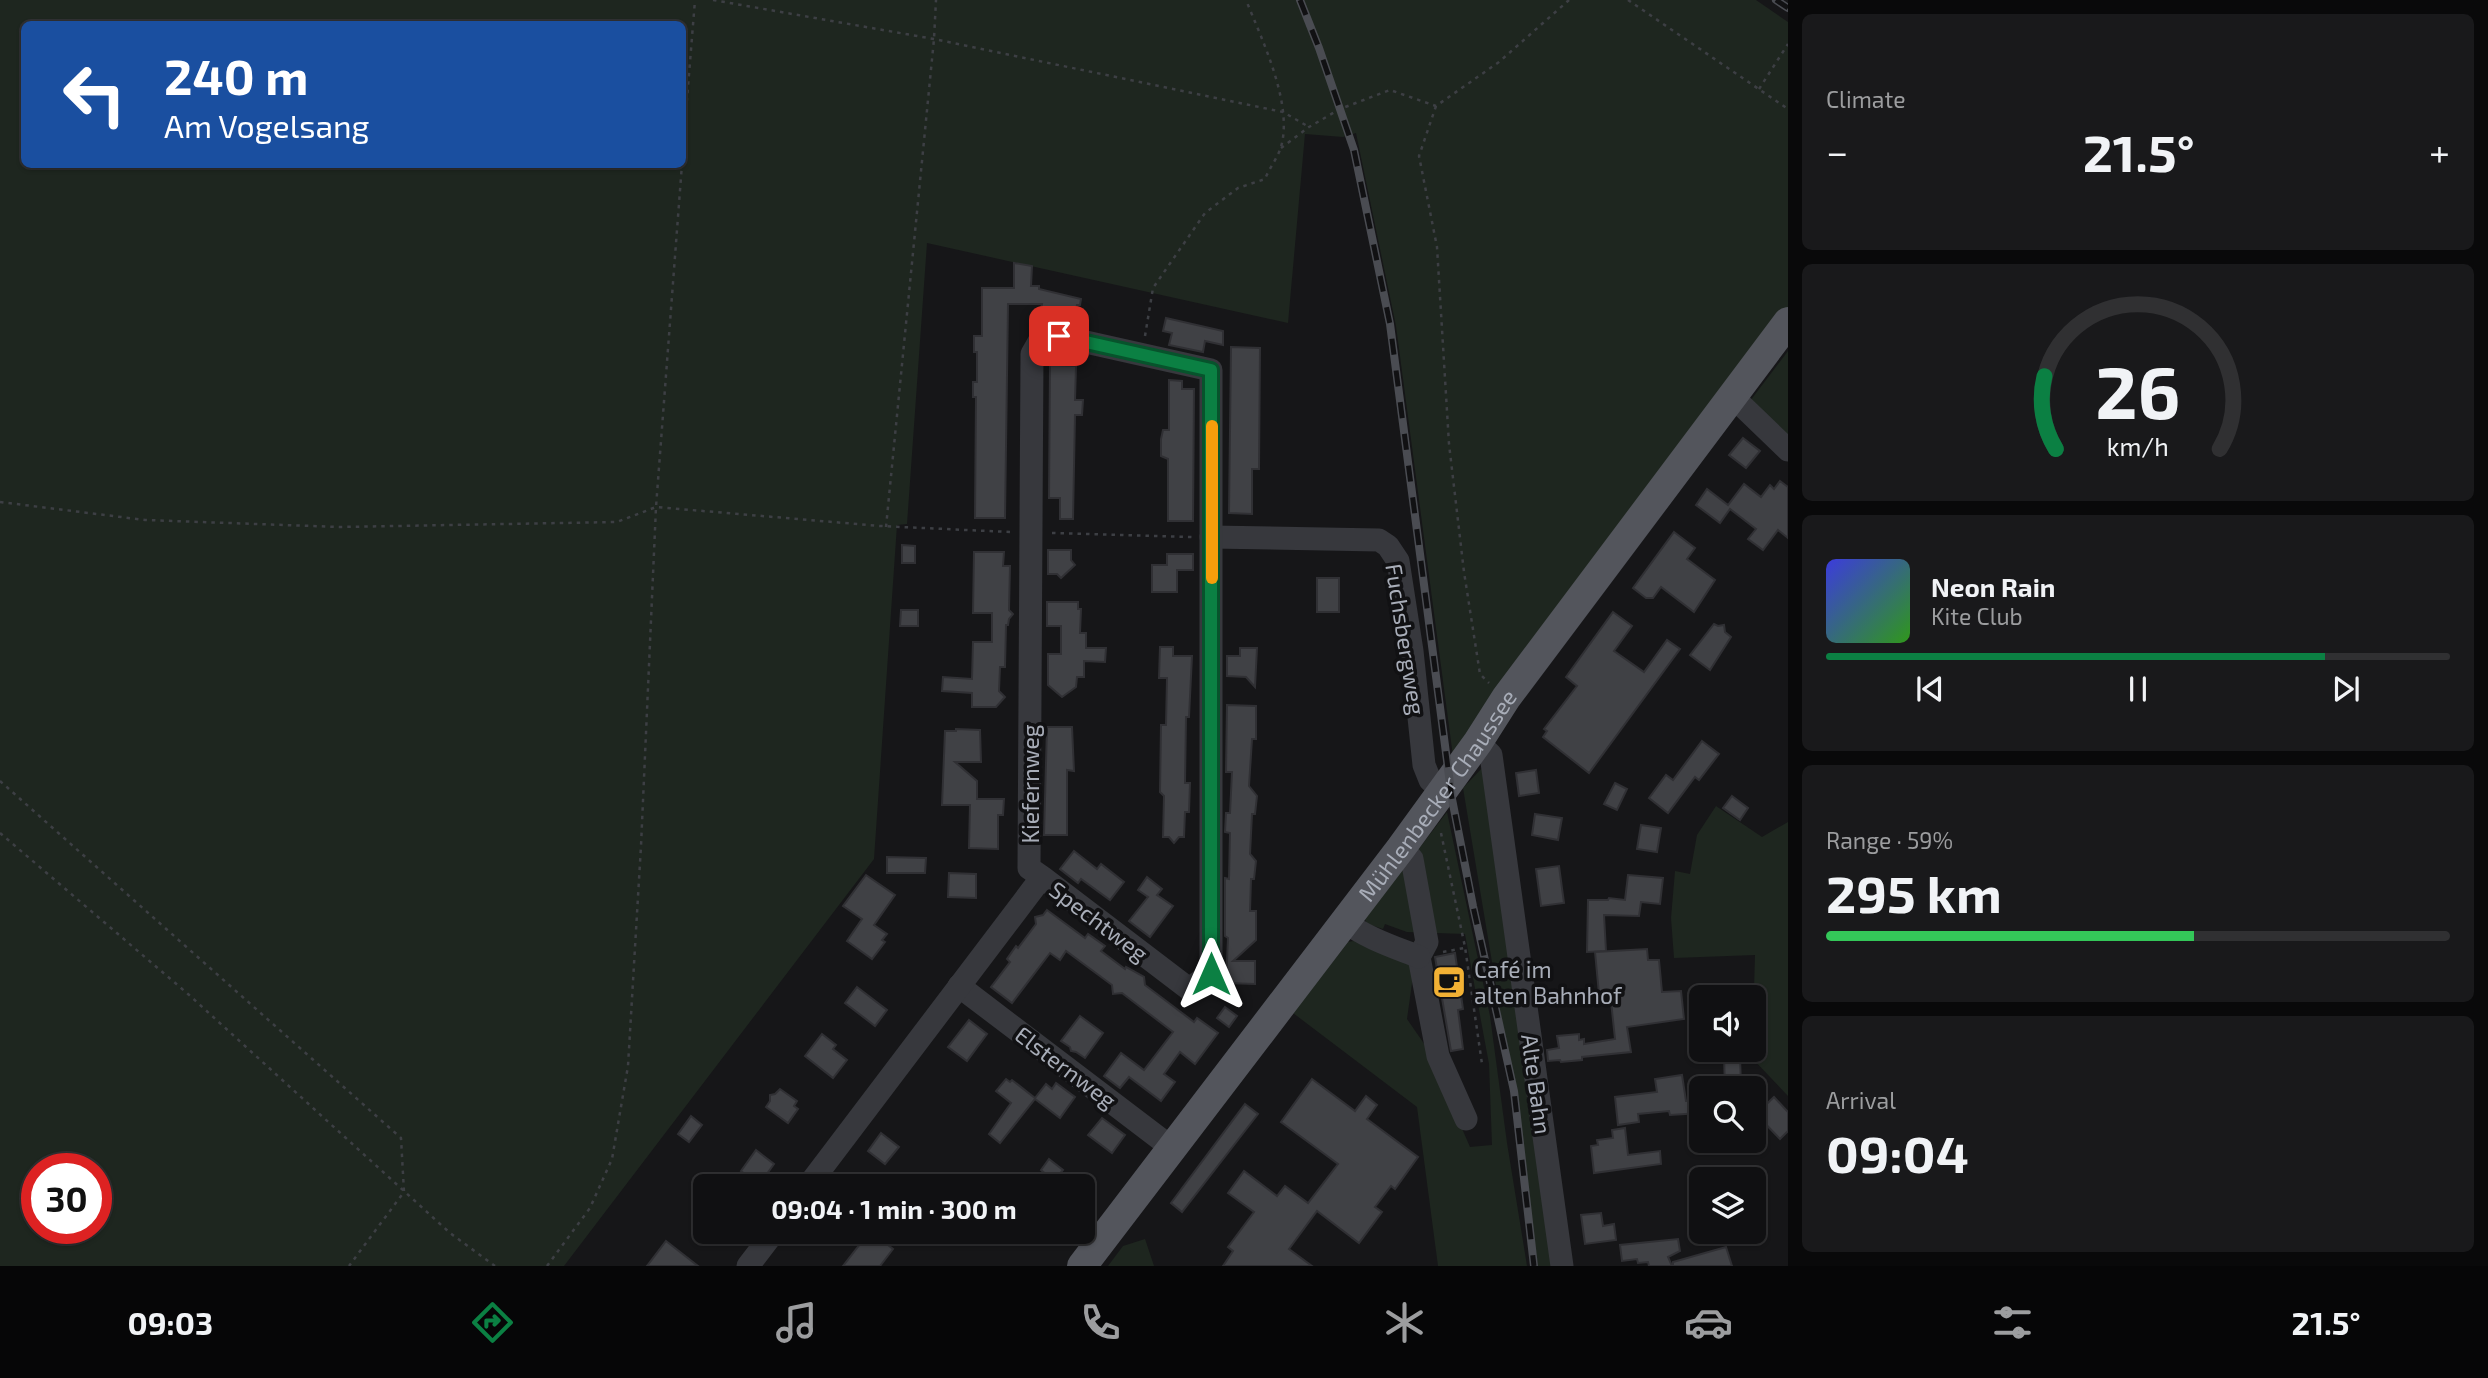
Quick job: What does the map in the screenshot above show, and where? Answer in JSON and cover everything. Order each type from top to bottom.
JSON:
[{"type":"main road","name":"Mühlenbecker Chaussee","points":[[1082,1266],[1401,848],[1478,742],[1506,698],[1788,321]]},
{"type":"street","name":"Kiefernweg","points":[[817,1174],[1042,877],[1029,867],[1032,354],[1040,340],[1059,336],[1144,355]]},
{"type":"street","points":[[1144,355],[1211,370],[1212,537]]},
{"type":"street","points":[[1732,396],[1788,450]]},
{"type":"street","name":"Fuchsbergweg","points":[[1212,537],[1379,540],[1388,546],[1398,561],[1412,651],[1424,765],[1430,780],[1442,791]]},
{"type":"street","name":"Spechtweg","points":[[1042,877],[1189,989],[1211,974],[1212,537]]},
{"type":"street","name":"Alte Bahn","points":[[1478,742],[1491,755],[1562,1266]]},
{"type":"street","points":[[1401,848],[1412,859],[1427,942],[1419,957],[1438,1056],[1466,1119]]},
{"type":"street","points":[[1344,921],[1363,933],[1419,957]]},
{"type":"street","name":"Elsternweg","points":[[959,986],[1172,1148]]},
{"type":"street","points":[[748,1266],[765,1244]]},
{"type":"path","points":[[686,113],[695,0]]},
{"type":"path","points":[[713,0],[934,39],[1283,112],[1309,127]]},
{"type":"path","points":[[886,527],[936,0]]},
{"type":"path","points":[[1144,355],[1153,288],[1205,213],[1238,188],[1265,179],[1280,148],[1283,112],[1275,72],[1246,0]]},
{"type":"path","points":[[1506,698],[1480,674],[1452,470],[1437,247],[1419,156],[1436,106],[1499,62],[1569,0]]},
{"type":"path","points":[[1628,0],[1788,108]]},
{"type":"path","points":[[1759,89],[1788,44]]},
{"type":"path","points":[[1280,148],[1340,109],[1390,90],[1436,106]]},
{"type":"path","points":[[547,1266],[590,1208],[612,1159],[628,1066],[642,832],[656,507],[682,168]]},
{"type":"path","points":[[0,502],[145,520],[340,527],[617,522],[656,507],[886,527],[1212,537]]},
{"type":"path","points":[[0,780],[401,1139],[404,1192],[349,1266]]},
{"type":"path","points":[[1441,830],[1465,947],[1482,1064]]},
{"type":"path","points":[[0,833],[188,994],[450,1233],[495,1266]]},
{"type":"shaded area","points":[[0,0],[1756,0],[1788,22],[1788,307],[1454,764],[1396,326],[1356,133],[1343,137],[1305,134],[1288,323],[927,243],[907,524],[897,525],[874,859],[564,1266],[0,1266]]},
{"type":"shaded area","points":[[1788,351],[1788,441],[1750,401]]},
{"type":"shaded area","points":[[1484,766],[1558,1266],[1538,1266],[1504,1034],[1463,788]]},
{"type":"shaded area","points":[[1716,806],[1762,837],[1788,822],[1788,1096],[1756,1062],[1766,1062],[1766,985],[1754,985],[1755,955],[1674,958],[1671,918],[1675,871],[1690,874],[1697,835]]},
{"type":"shaded area","points":[[1447,812],[1490,1016],[1527,1266],[1438,1266],[1417,1107],[1293,1013],[1348,942],[1359,940],[1415,962],[1407,1019],[1427,1048],[1470,1147],[1492,1145],[1489,1064],[1465,934],[1407,932],[1385,924],[1383,929],[1371,925],[1368,927],[1365,919]]},
{"type":"shaded area","points":[[1145,1239],[1154,1266],[1108,1266],[1123,1246]]},
{"type":"building","points":[[1014,263],[1032,266],[1031,286],[1081,299],[1073,323],[1040,315],[1042,304],[1008,304],[1005,518],[975,518],[976,397],[973,397],[973,382],[977,382],[977,352],[974,352],[974,336],[982,336],[982,288],[1014,288]]},
{"type":"building","points":[[1166,318],[1223,331],[1223,345],[1205,341],[1203,352],[1169,345],[1172,333],[1163,331]]},
{"type":"building","points":[[1231,347],[1260,348],[1259,469],[1252,469],[1252,514],[1229,513]]},
{"type":"building","points":[[1050,365],[1076,366],[1075,400],[1083,400],[1082,415],[1075,415],[1073,519],[1060,519],[1060,498],[1049,498]]},
{"type":"building","points":[[1169,380],[1182,381],[1182,389],[1194,389],[1193,521],[1168,521],[1168,459],[1161,456],[1161,439],[1163,430],[1169,430]]},
{"type":"building","points":[[1743,438],[1760,451],[1746,468],[1729,455]]},
{"type":"building","points":[[1780,481],[1788,487],[1788,538],[1778,530],[1763,550],[1748,539],[1756,529],[1730,509],[1720,523],[1696,505],[1707,489],[1728,505],[1744,484],[1761,497],[1770,485],[1774,489]]},
{"type":"building","points":[[1674,532],[1695,548],[1687,559],[1715,580],[1694,612],[1661,587],[1653,598],[1646,598],[1633,588]]},
{"type":"building","points":[[902,545],[915,546],[915,563],[902,563]]},
{"type":"building","points":[[1048,550],[1071,550],[1071,560],[1075,565],[1061,578],[1057,574],[1048,574]]},
{"type":"building","points":[[974,552],[1004,552],[1003,566],[1010,566],[1009,610],[1013,614],[1006,625],[1005,667],[1000,667],[999,691],[1005,697],[996,707],[972,707],[972,693],[942,691],[943,677],[972,679],[973,642],[992,642],[992,613],[973,613]]},
{"type":"building","points":[[1167,554],[1193,554],[1193,570],[1177,570],[1177,592],[1152,592],[1152,565],[1167,565]]},
{"type":"building","points":[[1317,578],[1339,578],[1339,612],[1317,612]]},
{"type":"building","points":[[1047,602],[1078,602],[1078,609],[1081,609],[1080,633],[1086,633],[1086,648],[1106,648],[1105,662],[1084,661],[1084,677],[1077,677],[1076,687],[1062,697],[1048,685],[1048,654],[1061,654],[1061,626],[1047,626]]},
{"type":"building","points":[[901,610],[918,610],[918,626],[900,626]]},
{"type":"building","points":[[1613,612],[1632,626],[1614,651],[1644,672],[1667,640],[1680,649],[1589,773],[1543,737],[1547,731],[1544,729],[1577,686],[1566,677]]},
{"type":"building","points":[[1714,624],[1724,625],[1725,632],[1731,637],[1710,670],[1690,655]]},
{"type":"building","points":[[1160,647],[1173,647],[1173,656],[1192,656],[1189,717],[1186,717],[1185,783],[1190,783],[1189,812],[1185,812],[1184,837],[1179,837],[1174,843],[1169,837],[1163,837],[1164,796],[1160,792],[1161,725],[1166,725],[1167,678],[1159,678]]},
{"type":"building","points":[[1240,648],[1257,648],[1255,687],[1246,677],[1227,676],[1227,656],[1240,656]]},
{"type":"building","points":[[1227,705],[1256,706],[1256,739],[1252,739],[1249,786],[1257,796],[1255,814],[1252,814],[1250,854],[1256,861],[1254,879],[1251,879],[1250,911],[1256,911],[1256,940],[1233,961],[1255,961],[1255,984],[1226,983],[1228,938],[1225,936],[1225,878],[1229,879],[1230,833],[1225,832],[1226,813],[1230,813],[1232,772],[1226,772]]},
{"type":"building","points":[[1047,727],[1072,727],[1074,771],[1067,770],[1067,835],[1044,835]]},
{"type":"building","points":[[980,730],[981,762],[955,762],[977,781],[977,799],[1004,799],[1003,815],[998,815],[998,849],[969,848],[970,805],[942,805],[945,731]]},
{"type":"building","points":[[1702,741],[1719,754],[1699,780],[1695,777],[1668,813],[1649,798],[1666,775],[1673,780]]},
{"type":"building","points":[[1536,770],[1539,793],[1519,796],[1516,773]]},
{"type":"building","points":[[1615,783],[1627,789],[1617,810],[1604,804]]},
{"type":"building","points":[[1732,796],[1748,808],[1740,820],[1723,808]]},
{"type":"building","points":[[1535,814],[1562,818],[1558,840],[1532,835]]},
{"type":"building","points":[[1641,825],[1661,828],[1657,852],[1637,849]]},
{"type":"building","points":[[1074,851],[1097,869],[1101,864],[1124,882],[1110,900],[1081,879],[1078,883],[1060,869]]},
{"type":"building","points":[[887,857],[926,858],[925,873],[887,873]]},
{"type":"building","points":[[1559,866],[1564,903],[1541,906],[1536,869]]},
{"type":"building","points":[[949,873],[976,874],[976,898],[948,897]]},
{"type":"building","points":[[866,875],[895,895],[874,925],[887,934],[882,940],[885,942],[872,959],[847,941],[862,919],[843,906]]},
{"type":"building","points":[[1628,875],[1663,878],[1660,904],[1641,902],[1639,916],[1604,915],[1606,951],[1587,952],[1588,900],[1625,900]]},
{"type":"building","points":[[1147,877],[1162,889],[1157,895],[1173,906],[1150,937],[1129,921],[1148,897],[1138,890]]},
{"type":"building","points":[[1047,910],[1085,938],[1088,934],[1105,946],[1101,951],[1125,969],[1126,967],[1144,977],[1145,985],[1194,1022],[1197,1018],[1218,1033],[1195,1064],[1180,1052],[1164,1074],[1175,1082],[1161,1101],[1129,1077],[1120,1088],[1104,1076],[1121,1053],[1144,1070],[1173,1032],[1122,993],[1113,994],[1112,985],[1066,951],[1060,960],[1050,953],[1012,1003],[991,987],[1010,962],[1007,959],[1016,946],[1018,948],[1036,924],[1035,917],[1043,915]]},
{"type":"building","points":[[1647,949],[1648,960],[1659,960],[1662,992],[1681,991],[1684,1019],[1627,1027],[1631,1052],[1582,1057],[1582,1060],[1548,1061],[1547,1050],[1559,1048],[1557,1036],[1579,1034],[1579,1040],[1584,1039],[1584,1044],[1615,1039],[1610,992],[1599,994],[1595,952]]},
{"type":"building","name":"Café im alten Bahnhof","points":[[1455,953],[1463,1009],[1458,1010],[1463,1049],[1451,1051],[1435,957]]},
{"type":"building","points":[[857,987],[887,1010],[875,1026],[845,1003]]},
{"type":"building","points":[[1225,1007],[1237,1016],[1229,1027],[1217,1018]]},
{"type":"building","points":[[1080,1016],[1103,1033],[1085,1058],[1071,1051],[1070,1047],[1061,1041]]},
{"type":"building","points":[[969,1020],[987,1034],[967,1061],[948,1047]]},
{"type":"building","points":[[822,1034],[836,1045],[833,1049],[847,1060],[833,1078],[805,1056]]},
{"type":"building","points":[[1724,1062],[1740,1062],[1741,1076],[1725,1076]]},
{"type":"building","points":[[1682,1075],[1686,1101],[1689,1101],[1689,1114],[1670,1115],[1669,1111],[1638,1114],[1639,1122],[1618,1125],[1615,1097],[1657,1092],[1655,1079]]},
{"type":"building","points":[[1006,1079],[1010,1082],[1012,1080],[1035,1098],[1046,1084],[1052,1089],[1056,1083],[1075,1097],[1060,1118],[1035,1099],[1000,1143],[989,1134],[1011,1103],[996,1091]]},
{"type":"building","points":[[1312,1079],[1355,1111],[1366,1096],[1377,1105],[1367,1119],[1418,1157],[1395,1189],[1391,1186],[1375,1207],[1382,1212],[1359,1243],[1317,1211],[1289,1249],[1312,1266],[1223,1266],[1233,1251],[1228,1247],[1254,1212],[1228,1193],[1244,1171],[1277,1196],[1285,1186],[1308,1203],[1338,1164],[1281,1122]]},
{"type":"building","points":[[780,1089],[797,1101],[794,1106],[798,1109],[788,1123],[766,1107],[770,1095]]},
{"type":"building","points":[[1774,1097],[1788,1112],[1788,1131],[1780,1139],[1766,1124],[1766,1105]]},
{"type":"building","points":[[1245,1104],[1258,1114],[1182,1212],[1171,1203]]},
{"type":"building","points":[[691,1116],[702,1125],[689,1142],[678,1134]]},
{"type":"building","points":[[1102,1118],[1125,1135],[1112,1153],[1088,1135]]},
{"type":"building","points":[[1625,1128],[1628,1155],[1660,1151],[1661,1164],[1594,1173],[1591,1146],[1598,1145],[1597,1140],[1613,1138],[1612,1130]]},
{"type":"building","points":[[881,1133],[899,1147],[885,1164],[868,1151]]},
{"type":"building","points":[[756,1150],[774,1164],[767,1174],[745,1174],[741,1171]]},
{"type":"building","points":[[1049,1159],[1063,1170],[1060,1174],[1046,1174],[1041,1170]]},
{"type":"building","points":[[1601,1213],[1603,1226],[1614,1224],[1616,1240],[1585,1244],[1581,1215]]},
{"type":"building","points":[[1678,1239],[1680,1251],[1668,1257],[1672,1266],[1649,1266],[1648,1262],[1638,1263],[1637,1259],[1622,1261],[1620,1245]]},
{"type":"building","points":[[666,1241],[698,1266],[647,1266]]},
{"type":"building","points":[[860,1244],[887,1244],[893,1249],[880,1266],[843,1266]]},
{"type":"building","points":[[1726,1247],[1732,1266],[1673,1266],[1673,1262]]},
{"type":"railway","points":[[1300,0],[1354,150],[1390,324],[1452,799],[1514,1091],[1534,1266]]},
{"type":"railway","points":[[1776,0],[1788,8]]},
{"type":"slow traffic","points":[[1212,426],[1212,578]]},
{"type":"place","name":"Café im alten Bahnhof","points":[[1449,982]]},
{"type":"route","points":[[1059,336],[1211,370],[1211,974]]}]
